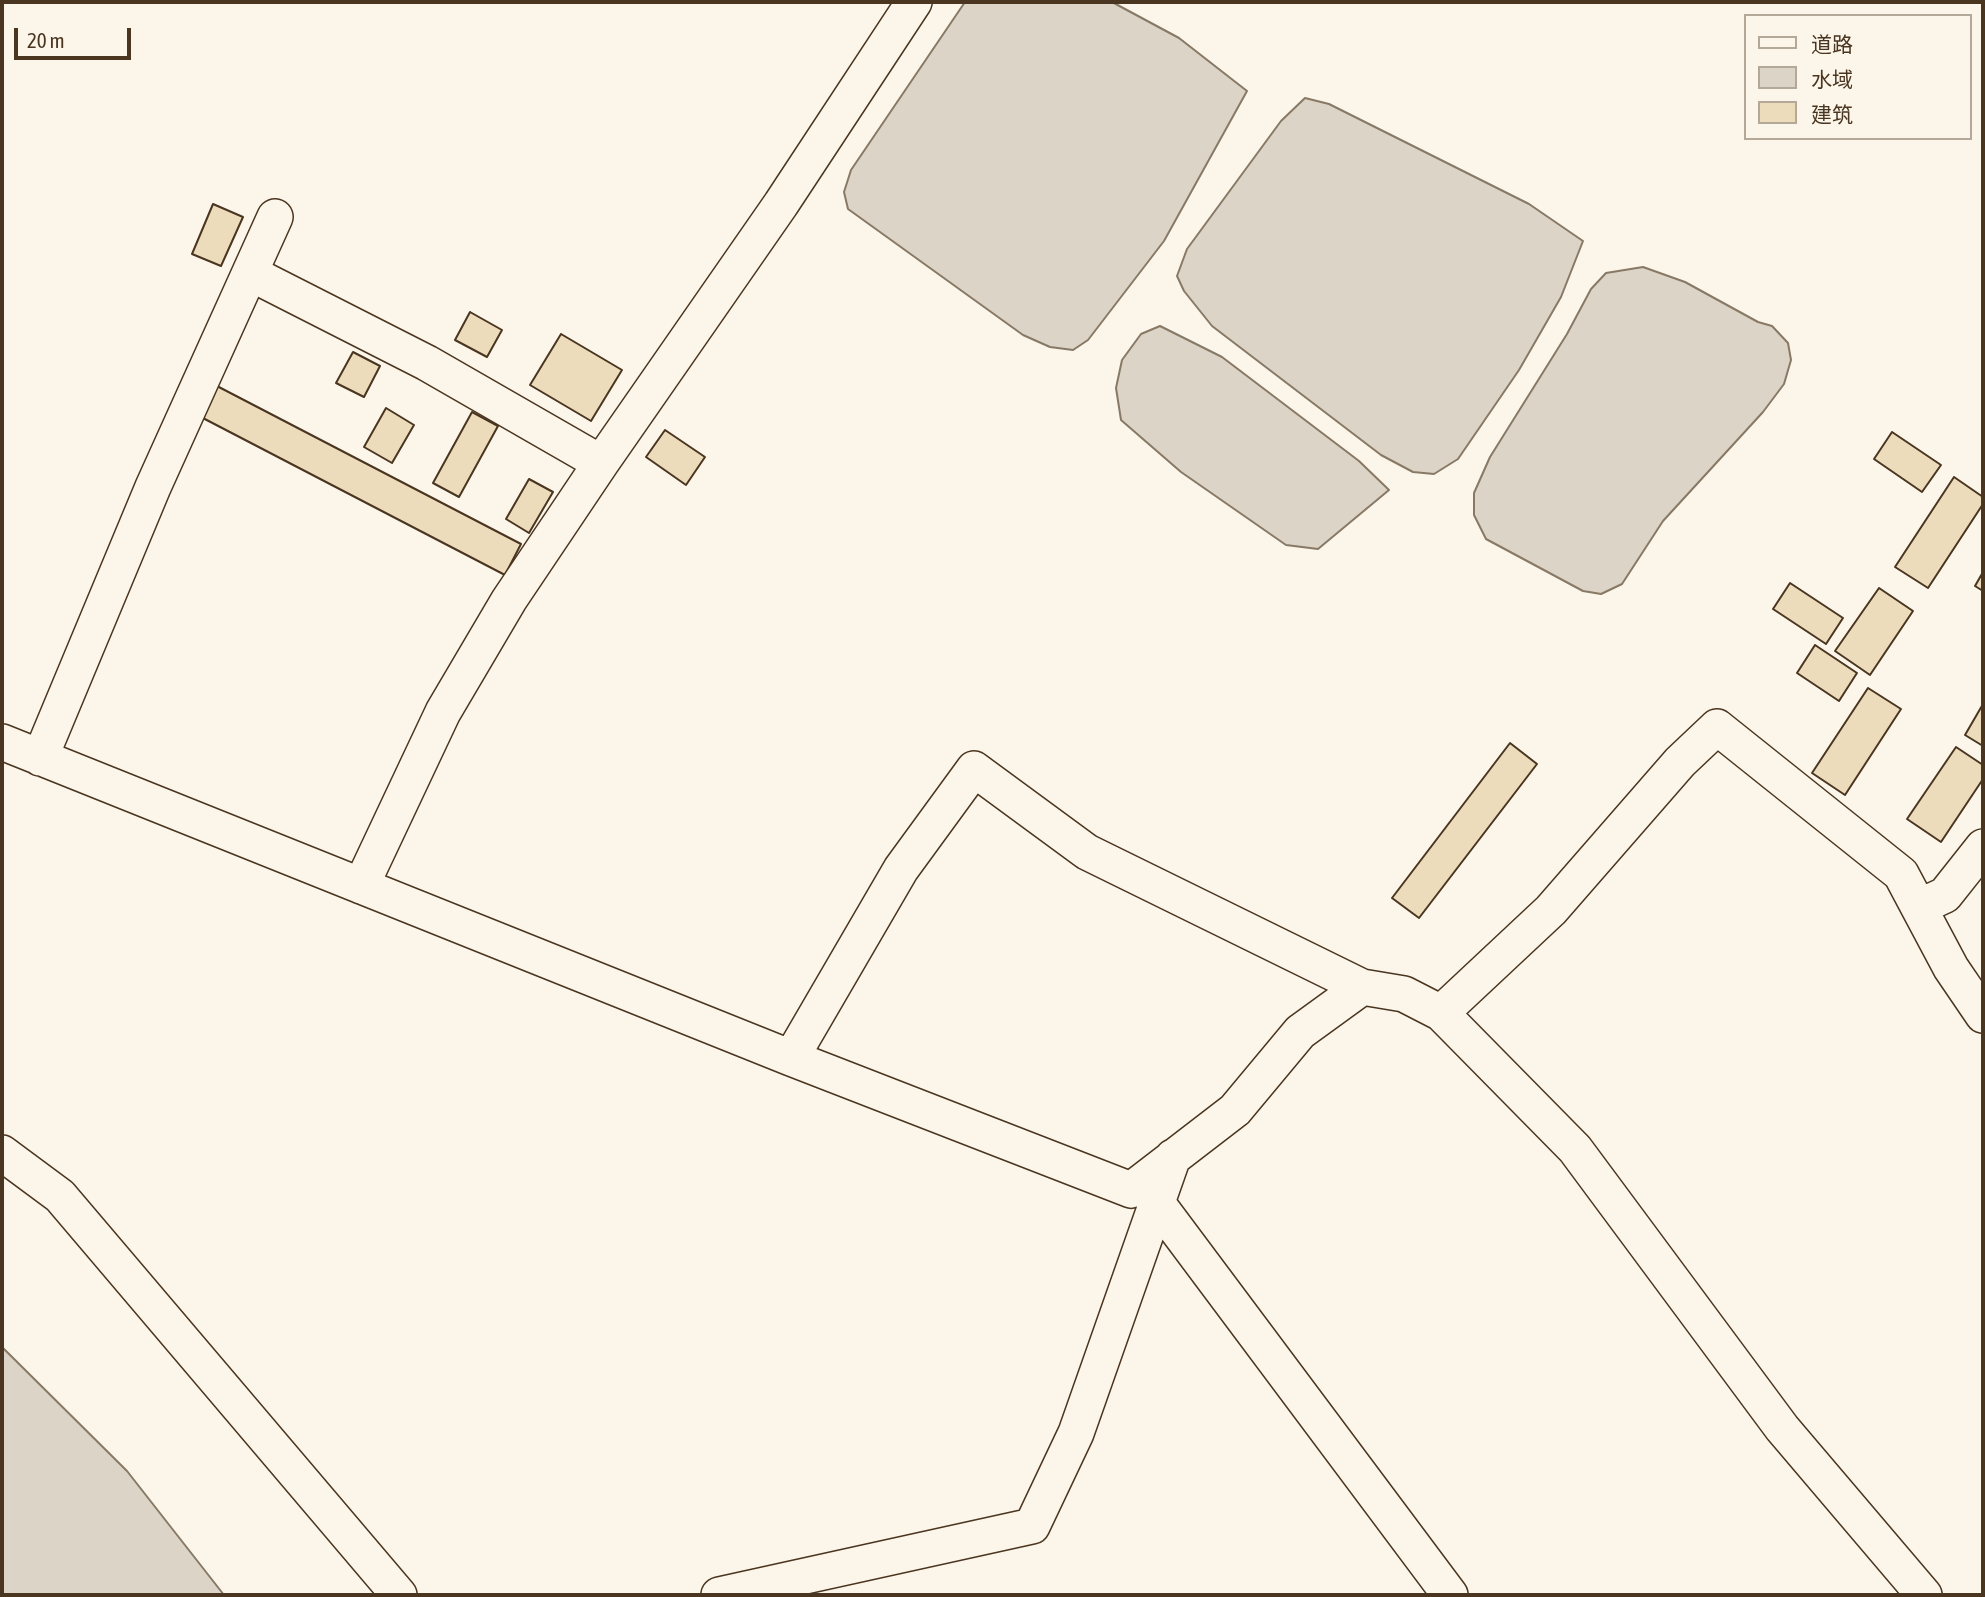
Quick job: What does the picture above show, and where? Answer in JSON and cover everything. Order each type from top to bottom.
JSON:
[{"type":"street","points":[[361,886],[443,712],[509,600],[781,204],[914,2]]},
{"type":"street","points":[[40,758],[153,487],[275,217]]},
{"type":"street","points":[[250,272],[427,363],[601,463]]},
{"type":"street","points":[[1441,1013],[1551,910],[1680,762],[1717,727],[1901,874],[1951,968],[1983,1014]]},
{"type":"street","points":[[2,742],[791,1058],[1131,1189],[1235,1110],[1300,1032],[1362,987]]},
{"type":"street","points":[[791,1058],[901,869],[974,769],[1087,852],[1362,987],[1404,994],[1441,1013],[1575,1149],[1782,1428],[1924,1595]]},
{"type":"street","points":[[1919,907],[1945,895],[1983,848]]},
{"type":"street","points":[[2,1153],[60,1196],[399,1595]]},
{"type":"street","points":[[719,1595],[1032,1526],[1076,1433],[1173,1157]]},
{"type":"street","points":[[1157,1203],[1450,1595]]},
{"type":"water","points":[[965,2],[1112,2],[1179,38],[1247,91],[1164,241],[1088,340],[1073,350],[1050,347],[1023,335],[848,209],[844,192],[851,170]]},
{"type":"water","points":[[1305,98],[1329,104],[1529,204],[1583,241],[1561,297],[1519,370],[1458,459],[1434,474],[1413,472],[1381,455],[1212,326],[1184,291],[1177,276],[1187,249],[1281,121]]},
{"type":"water","points":[[1643,267],[1685,282],[1758,322],[1772,326],[1788,343],[1791,360],[1784,384],[1763,412],[1663,521],[1622,584],[1601,594],[1583,591],[1486,539],[1474,515],[1474,493],[1490,457],[1567,334],[1591,289],[1606,273]]},
{"type":"water","points":[[1160,326],[1222,357],[1359,461],[1389,490],[1318,549],[1286,545],[1181,472],[1121,420],[1116,388],[1122,360],[1141,334]]},
{"type":"water","points":[[2,1347],[127,1471],[224,1595],[2,1595]]},
{"type":"building","points":[[213,204],[243,217],[221,266],[192,254]]},
{"type":"building","points":[[470,312],[502,330],[487,357],[455,340]]},
{"type":"building","points":[[561,334],[622,370],[591,421],[530,385]]},
{"type":"building","points":[[353,352],[380,366],[364,397],[336,383]]},
{"type":"building","points":[[215,385],[521,544],[505,575],[199,416]]},
{"type":"building","points":[[386,408],[414,425],[392,463],[364,447]]},
{"type":"building","points":[[472,412],[498,426],[459,497],[433,483]]},
{"type":"building","points":[[665,430],[705,457],[686,485],[646,457]]},
{"type":"building","points":[[1892,432],[1941,465],[1922,492],[1874,459]]},
{"type":"building","points":[[1954,477],[1983,497],[1983,504],[1928,588],[1895,567]]},
{"type":"building","points":[[529,479],[553,492],[529,533],[506,519]]},
{"type":"building","points":[[1983,572],[1983,591],[1975,586]]},
{"type":"building","points":[[1790,583],[1843,618],[1826,644],[1773,609]]},
{"type":"building","points":[[1879,588],[1913,611],[1870,675],[1835,651]]},
{"type":"building","points":[[1815,645],[1857,673],[1839,701],[1797,673]]},
{"type":"building","points":[[1868,688],[1901,709],[1845,795],[1812,773]]},
{"type":"building","points":[[1983,704],[1983,746],[1965,735]]},
{"type":"building","points":[[1510,743],[1537,764],[1419,918],[1392,898]]},
{"type":"building","points":[[1956,747],[1983,765],[1983,779],[1941,842],[1907,819]]}]
